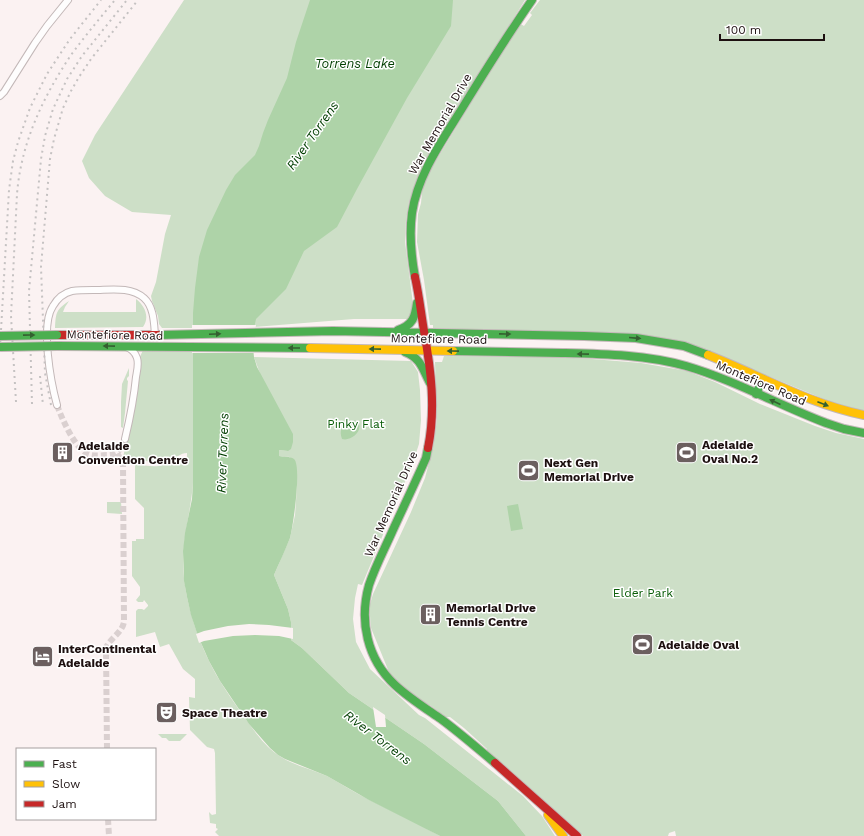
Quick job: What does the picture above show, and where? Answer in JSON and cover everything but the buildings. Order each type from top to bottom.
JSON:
[{"type":"main road","name":"War Memorial Drive","points":[[532,0],[488,67],[431,160],[418,186],[413,202],[410,231],[411,252],[428,350],[432,428],[424,462],[369,585],[364,610],[364,626],[372,654],[380,667],[397,687],[464,737],[577,836]]},
{"type":"main road","points":[[387,332],[402,329],[410,324],[415,312],[418,294]]},
{"type":"main road","name":"Montefiore Road","points":[[0,336],[176,335],[333,331],[610,336],[636,338],[684,346],[709,355],[826,405],[864,415]]},
{"type":"main road","name":"Montefiore Road","points":[[0,347],[333,348],[604,354],[647,358],[697,369],[821,422],[864,433]]},
{"type":"main road","points":[[394,350],[409,353],[414,356],[421,365],[431,386]]},
{"type":"main road","points":[[756,394],[763,378]]},
{"type":"main road","points":[[538,802],[563,836]]},
{"type":"street","points":[[0,96],[47,26],[68,0]]},
{"type":"street","points":[[57,405],[52,385],[48,355],[48,322],[50,310],[60,297],[78,290],[123,290],[134,292],[144,298],[148,304],[154,320],[154,335]]},
{"type":"street","points":[[126,347],[134,351],[138,363]]},
{"type":"street","points":[[125,439],[135,392],[138,363],[142,352],[149,348]]},
{"type":"green space","points":[[184,0],[525,0],[480,72],[415,185],[409,202],[405,242],[413,304],[411,319],[354,319],[240,328],[162,328],[159,324],[158,316],[151,296],[156,282],[165,234],[171,215],[132,212],[105,196],[89,178],[82,161],[95,135]]},
{"type":"green space","points":[[540,0],[864,0],[864,413],[853,411],[707,351],[684,345],[549,332],[433,328],[433,325],[430,325],[417,242],[418,214],[421,203],[423,182],[519,23],[524,26],[532,15],[530,13]]},
{"type":"green space","points":[[136,299],[146,312],[146,319],[143,327],[55,328],[59,309],[69,301],[63,312],[136,312]]},
{"type":"green space","points":[[194,348],[193,483],[184,543],[183,564],[186,594],[194,624],[213,668],[227,692],[253,729],[272,751],[295,764],[327,776],[440,836],[219,836],[215,832],[218,829],[216,828],[216,824],[210,823],[209,812],[212,815],[216,814],[215,753],[214,749],[207,747],[190,730],[189,697],[195,698],[195,679],[183,669],[169,644],[160,647],[155,632],[136,637],[136,611],[138,609],[144,610],[148,605],[144,600],[143,602],[138,602],[136,600],[140,595],[140,587],[132,576],[132,541],[136,541],[136,539],[144,539],[144,508],[135,499],[135,464],[162,466],[173,463],[181,463],[187,459],[187,453],[170,460],[159,462],[123,457],[139,359],[143,350]]},
{"type":"green space","name":"Elder Park","points":[[444,356],[554,357],[592,359],[641,363],[687,371],[715,382],[760,404],[815,426],[836,433],[864,439],[864,836],[676,836],[675,831],[669,833],[668,836],[583,836],[487,753],[487,749],[464,728],[450,717],[445,717],[409,692],[391,677],[371,628],[370,604],[373,594],[425,478],[433,447],[437,420],[435,362],[442,362]]},
{"type":"green space","name":"Pinky Flat","points":[[254,357],[411,361],[418,372],[421,420],[419,444],[412,465],[362,585],[358,584],[353,619],[356,642],[370,669],[419,715],[425,718],[523,796],[542,816],[555,836],[526,836],[498,801],[424,744],[349,693],[302,648],[291,640],[291,622],[288,609],[274,575],[290,538],[295,515],[297,487],[290,457],[278,456],[279,450],[288,451]]},
{"type":"green space","points":[[129,368],[123,428],[121,427],[122,384]]},
{"type":"green space","points":[[107,502],[121,502],[122,514],[107,513]]},
{"type":"green space","points":[[158,734],[187,734],[180,741],[169,741],[166,738],[162,738]]},
{"type":"water","name":"Torrens Lake","points":[[310,0],[453,0],[451,26],[407,98],[337,227],[304,251],[286,289],[256,319],[252,338],[254,357],[257,367],[293,434],[291,449],[288,451],[279,450],[279,456],[294,459],[297,473],[296,497],[290,538],[274,575],[288,609],[291,622],[291,640],[302,648],[349,693],[424,744],[498,801],[526,836],[440,836],[369,800],[327,776],[278,755],[249,724],[220,681],[198,636],[191,615],[184,581],[183,551],[192,499],[193,483],[193,313],[199,257],[207,230],[226,190],[235,175],[255,155],[259,146],[268,120],[287,78],[296,42]]},
{"type":"water","points":[[353,420],[357,421],[359,424],[358,431],[349,439],[342,439],[341,429]]},
{"type":"water","points":[[518,504],[523,529],[511,531],[507,506]]},
{"type":"pier","points":[[192,325],[256,325],[254,338],[256,353],[192,353]]},
{"type":"pier","points":[[249,624],[293,628],[293,639],[279,636],[255,635],[233,636],[199,643],[196,634],[228,626]]},
{"type":"pier","points":[[373,707],[385,715],[386,727],[376,727]]},
{"type":"tunnel","points":[[57,405],[65,424],[77,445],[86,453],[97,456],[115,454],[121,448],[125,439]]},
{"type":"tunnel","points":[[107,748],[106,648],[121,629],[124,622],[123,463],[117,453]]},
{"type":"tunnel","points":[[108,820],[109,836]]},
{"type":"railway","points":[[0,348],[9,190],[13,161],[18,142],[30,108],[47,74],[70,39],[101,0]]},
{"type":"railway","points":[[16,402],[11,316],[17,194],[23,157],[35,121],[51,87],[76,48],[115,0]]},
{"type":"railway","points":[[32,404],[29,291],[41,159],[45,136],[53,109],[67,79],[82,56],[127,0]]},
{"type":"railway","points":[[51,405],[45,373],[41,267],[50,159],[54,139],[63,108],[79,77],[91,59],[138,0]]},
{"type":"railway","points":[[40,376],[43,405]]},
{"type":"traffic: fast","points":[[415,277],[411,229],[412,213],[420,183],[433,155],[498,51],[532,0]]},
{"type":"traffic: fast","points":[[398,330],[410,323],[417,303]]},
{"type":"traffic: fast","points":[[158,335],[333,331],[584,336],[636,338],[684,346],[708,355]]},
{"type":"traffic: fast","points":[[0,336],[57,335]]},
{"type":"traffic: fast","points":[[57,346],[310,348]]},
{"type":"traffic: fast","points":[[0,347],[57,346]]},
{"type":"traffic: fast","points":[[453,351],[611,355],[656,359],[686,366],[722,378],[826,423],[844,429],[864,433]]},
{"type":"traffic: fast","points":[[405,352],[418,361],[430,383]]},
{"type":"traffic: fast","points":[[756,394],[763,379]]},
{"type":"traffic: fast","points":[[428,448],[426,458],[369,585],[366,599],[365,626],[372,651],[385,675],[411,699],[448,724],[495,763]]},
{"type":"traffic: slow","points":[[310,348],[453,351]]},
{"type":"traffic: slow","points":[[708,355],[824,404],[864,415]]},
{"type":"traffic: slow","points":[[548,815],[563,836]]},
{"type":"traffic: jam","points":[[415,277],[429,360],[432,390],[432,419],[428,448]]},
{"type":"traffic: jam","points":[[57,335],[158,335]]},
{"type":"traffic: jam","points":[[495,763],[577,836]]},
{"type":"place","name":"Adelaide Oval No.2","points":[[687,452]]},
{"type":"place","name":"Adelaide Convention Centre","points":[[62,453]]},
{"type":"place","name":"Next Gen Memorial Drive","points":[[528,470]]},
{"type":"place","name":"Memorial Drive Tennis Centre","points":[[430,615]]},
{"type":"place","name":"Adelaide Oval","points":[[643,645]]},
{"type":"place","name":"InterContinental Adelaide","points":[[42,656]]},
{"type":"place","name":"Space Theatre","points":[[167,713]]},
{"type":"water label","name":"River Torrens","points":[[312,135]]},
{"type":"water label","name":"River Torrens","points":[[222,453]]},
{"type":"water label","name":"River Torrens","points":[[378,737]]}]
